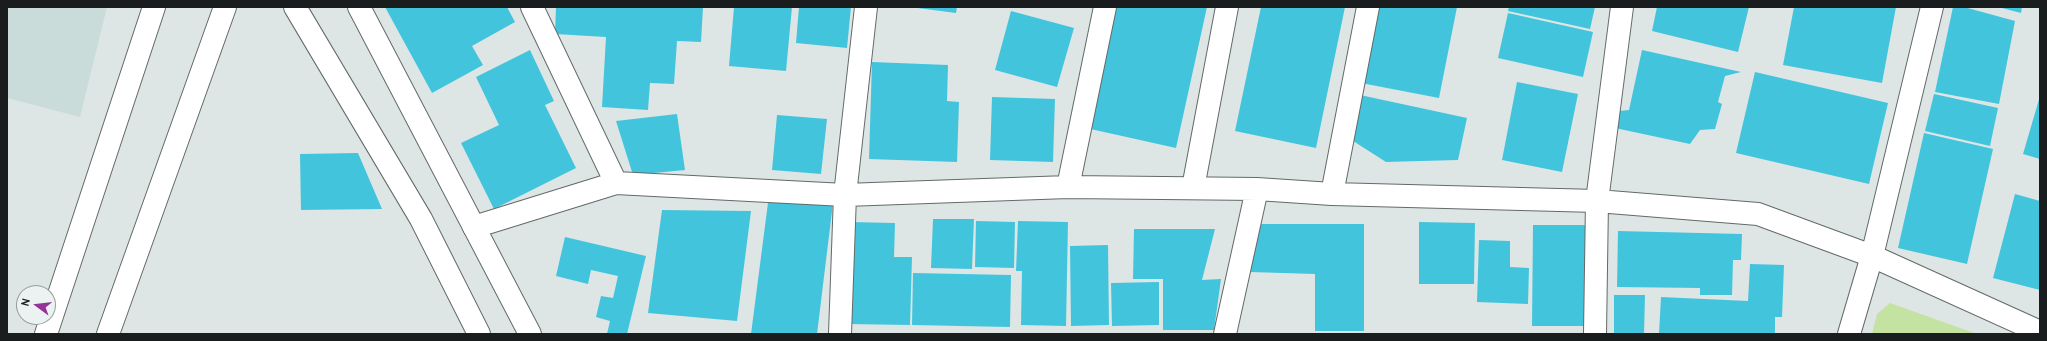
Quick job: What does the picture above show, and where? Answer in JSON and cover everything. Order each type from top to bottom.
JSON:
[{"type":"street","points":[[46,334],[154,7]]},
{"type":"street","points":[[108,334],[225,7]]},
{"type":"street","points":[[295,7],[421,219],[479,334]]},
{"type":"street","points":[[358,7],[530,334]]},
{"type":"street","points":[[532,7],[616,183]]},
{"type":"street","points":[[840,334],[845,195],[866,7]]},
{"type":"street","points":[[1068,187],[1105,7]]},
{"type":"street","points":[[1193,188],[1227,7]]},
{"type":"street","points":[[1332,194],[1368,7]]},
{"type":"street","points":[[1595,334],[1597,201],[1622,7]]},
{"type":"street","points":[[1849,334],[1872,256],[1932,7]]},
{"type":"street","points":[[474,227],[616,183],[845,195],[1068,187],[1257,189],[1332,194],[1597,201],[1758,214],[1872,256],[2034,332]]},
{"type":"street","points":[[1226,334],[1257,189]]},
{"type":"shaded area","points":[[7,7],[107,7],[80,117],[7,98]]},
{"type":"green space","points":[[1890,303],[1977,334],[1872,334],[1877,314]]},
{"type":"building","points":[[385,7],[507,7],[515,22],[472,46],[483,65],[432,93]]},
{"type":"building","points":[[556,7],[703,7],[701,42],[677,41],[674,84],[650,83],[648,110],[602,107],[606,37],[555,34]]},
{"type":"building","points":[[734,7],[792,7],[786,71],[729,66]]},
{"type":"building","points":[[799,7],[851,7],[847,48],[796,43]]},
{"type":"building","points":[[910,7],[957,7],[956,13]]},
{"type":"building","points":[[1113,7],[1207,7],[1176,148],[1086,128]]},
{"type":"building","points":[[1261,7],[1345,7],[1316,148],[1235,131]]},
{"type":"building","points":[[1376,7],[1457,7],[1439,98],[1361,83]]},
{"type":"building","points":[[1509,7],[1595,7],[1590,29],[1508,11]]},
{"type":"building","points":[[1657,7],[1749,7],[1738,52],[1652,31]]},
{"type":"building","points":[[1794,7],[1896,7],[1882,83],[1783,65]]},
{"type":"building","points":[[1953,7],[1964,7],[2015,21],[1999,104],[1935,92]]},
{"type":"building","points":[[1998,7],[2022,7],[2021,13]]},
{"type":"building","points":[[1011,11],[1074,28],[1057,87],[995,70]]},
{"type":"building","points":[[1508,13],[1593,32],[1583,77],[1498,58]]},
{"type":"building","points":[[530,50],[554,101],[545,105],[576,168],[494,209],[461,143],[499,125],[476,77]]},
{"type":"building","points":[[1642,50],[1741,72],[1725,76],[1718,102],[1722,104],[1715,129],[1700,130],[1690,144],[1615,128],[1619,111],[1629,110]]},
{"type":"building","points":[[872,62],[948,65],[947,101],[959,102],[957,162],[869,159]]},
{"type":"building","points":[[1755,72],[1888,103],[1869,184],[1736,153]]},
{"type":"building","points":[[1517,82],[1578,94],[1562,172],[1502,160]]},
{"type":"building","points":[[1934,94],[1998,108],[1990,146],[1925,131]]},
{"type":"building","points":[[1360,95],[1467,118],[1458,160],[1386,162],[1350,139]]},
{"type":"building","points":[[2040,96],[2040,159],[2023,154]]},
{"type":"building","points":[[992,97],[1055,99],[1053,162],[990,160]]},
{"type":"building","points":[[677,114],[685,170],[633,175],[616,121]]},
{"type":"building","points":[[777,115],[827,119],[821,174],[772,170]]},
{"type":"building","points":[[1924,133],[1993,149],[1967,264],[1898,248]]},
{"type":"building","points":[[358,153],[382,209],[301,210],[300,154]]},
{"type":"building","points":[[2015,194],[2040,201],[2040,290],[1993,278]]},
{"type":"building","points":[[769,195],[833,203],[817,334],[751,334]]},
{"type":"building","points":[[662,210],[751,211],[737,321],[648,313]]},
{"type":"building","points":[[933,219],[974,219],[972,269],[931,268]]},
{"type":"building","points":[[976,221],[1015,222],[1014,268],[975,267]]},
{"type":"building","points":[[1018,221],[1068,222],[1066,326],[1021,325],[1022,271],[1016,271]]},
{"type":"building","points":[[850,222],[895,223],[894,257],[912,257],[910,325],[848,324]]},
{"type":"building","points":[[1419,222],[1475,223],[1474,284],[1419,284]]},
{"type":"building","points":[[1261,224],[1364,224],[1364,331],[1315,331],[1315,274],[1250,272]]},
{"type":"building","points":[[1533,225],[1590,225],[1589,326],[1532,326]]},
{"type":"building","points":[[1134,229],[1215,229],[1202,280],[1221,279],[1214,330],[1163,330],[1163,279],[1133,279]]},
{"type":"building","points":[[1618,231],[1742,234],[1741,260],[1733,260],[1732,295],[1700,295],[1700,288],[1617,287]]},
{"type":"building","points":[[565,237],[646,256],[627,334],[607,334],[610,321],[596,317],[601,296],[613,298],[618,276],[591,270],[588,284],[556,276]]},
{"type":"building","points":[[1479,240],[1510,241],[1510,267],[1529,268],[1528,304],[1477,302]]},
{"type":"building","points":[[1108,245],[1109,325],[1071,326],[1070,246]]},
{"type":"building","points":[[1750,264],[1784,265],[1782,317],[1775,317],[1775,334],[1659,334],[1661,297],[1748,301]]},
{"type":"building","points":[[913,273],[1011,275],[1010,327],[912,325]]},
{"type":"building","points":[[1159,282],[1159,325],[1112,326],[1111,283]]},
{"type":"building","points":[[1614,295],[1645,295],[1644,334],[1614,334]]}]
